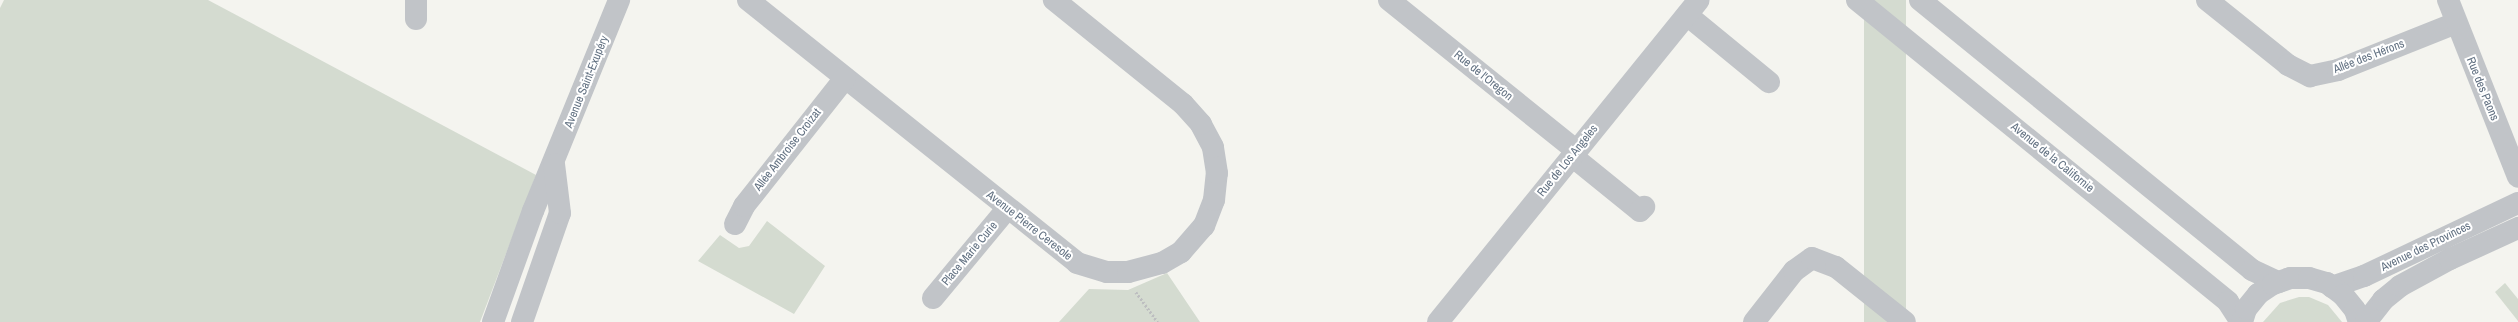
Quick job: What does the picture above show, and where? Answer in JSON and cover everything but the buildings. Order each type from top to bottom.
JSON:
[{"type":"street","name":"Avenue Saint-Exupéry","points":[[492,322],[533,211],[554,164],[619,0]]},
{"type":"street","name":"Avenue Pierre Ceresole","points":[[748,0],[1007,209],[1077,263],[1108,272],[1128,272],[1162,263],[1181,252],[1204,226],[1214,200],[1217,173],[1213,147],[1202,124],[1183,104],[1054,0]]},
{"type":"street","name":"Rue de l'Oregon","points":[[1389,0],[1640,211],[1644,207]]},
{"type":"street","name":"Avenue de la Californie","points":[[1857,0],[2228,302],[2241,322]]},
{"type":"street","points":[[1920,0],[2252,270],[2278,282]]},
{"type":"street","name":"Allée des Hérons","points":[[2207,0],[2288,65],[2310,76],[2338,70],[2456,23]]},
{"type":"street","name":"Rue des Paons","points":[[2448,0],[2518,177]]},
{"type":"street","name":"Rue de Los Angeles","points":[[1438,322],[1693,7]]},
{"type":"street","points":[[1693,7],[1769,82]]},
{"type":"street","name":"Allée Ambroise Croizat","points":[[735,224],[744,206],[845,78]]},
{"type":"street","name":"Avenue Saint-Exupéry","points":[[522,322],[560,213],[554,164]]},
{"type":"street","name":"Avenue des Provinces","points":[[2332,287],[2364,276],[2518,203]]},
{"type":"street","name":"Place Marie Curie","points":[[933,298],[1007,209]]},
{"type":"street","name":"Avenue des Provinces","points":[[2366,322],[2383,300],[2407,282],[2450,258],[2518,228]]},
{"type":"street","points":[[1754,322],[1794,271],[1812,258],[1836,267],[1904,322]]},
{"type":"street","points":[[2241,322],[2246,309],[2258,294],[2278,282],[2290,278],[2309,278],[2332,287],[2347,300],[2355,310],[2359,322]]},
{"type":"path","points":[[1128,272],[1137,295],[1158,322]]},
{"type":"shaded area","points":[[4,0],[208,0],[536,175],[480,322],[0,322],[0,8]]},
{"type":"shaded area","points":[[1864,0],[1906,0],[1906,322],[1864,322]]},
{"type":"shaded area","points":[[767,221],[825,266],[794,314],[698,261],[720,235],[739,248],[749,246]]},
{"type":"shaded area","points":[[1167,273],[1200,322],[1059,322],[1089,289],[1128,290]]},
{"type":"shaded area","points":[[2505,283],[2518,299],[2518,321],[2495,292]]},
{"type":"shaded area","points":[[2299,297],[2309,297],[2328,305],[2342,322],[2263,322],[2280,303]]}]
